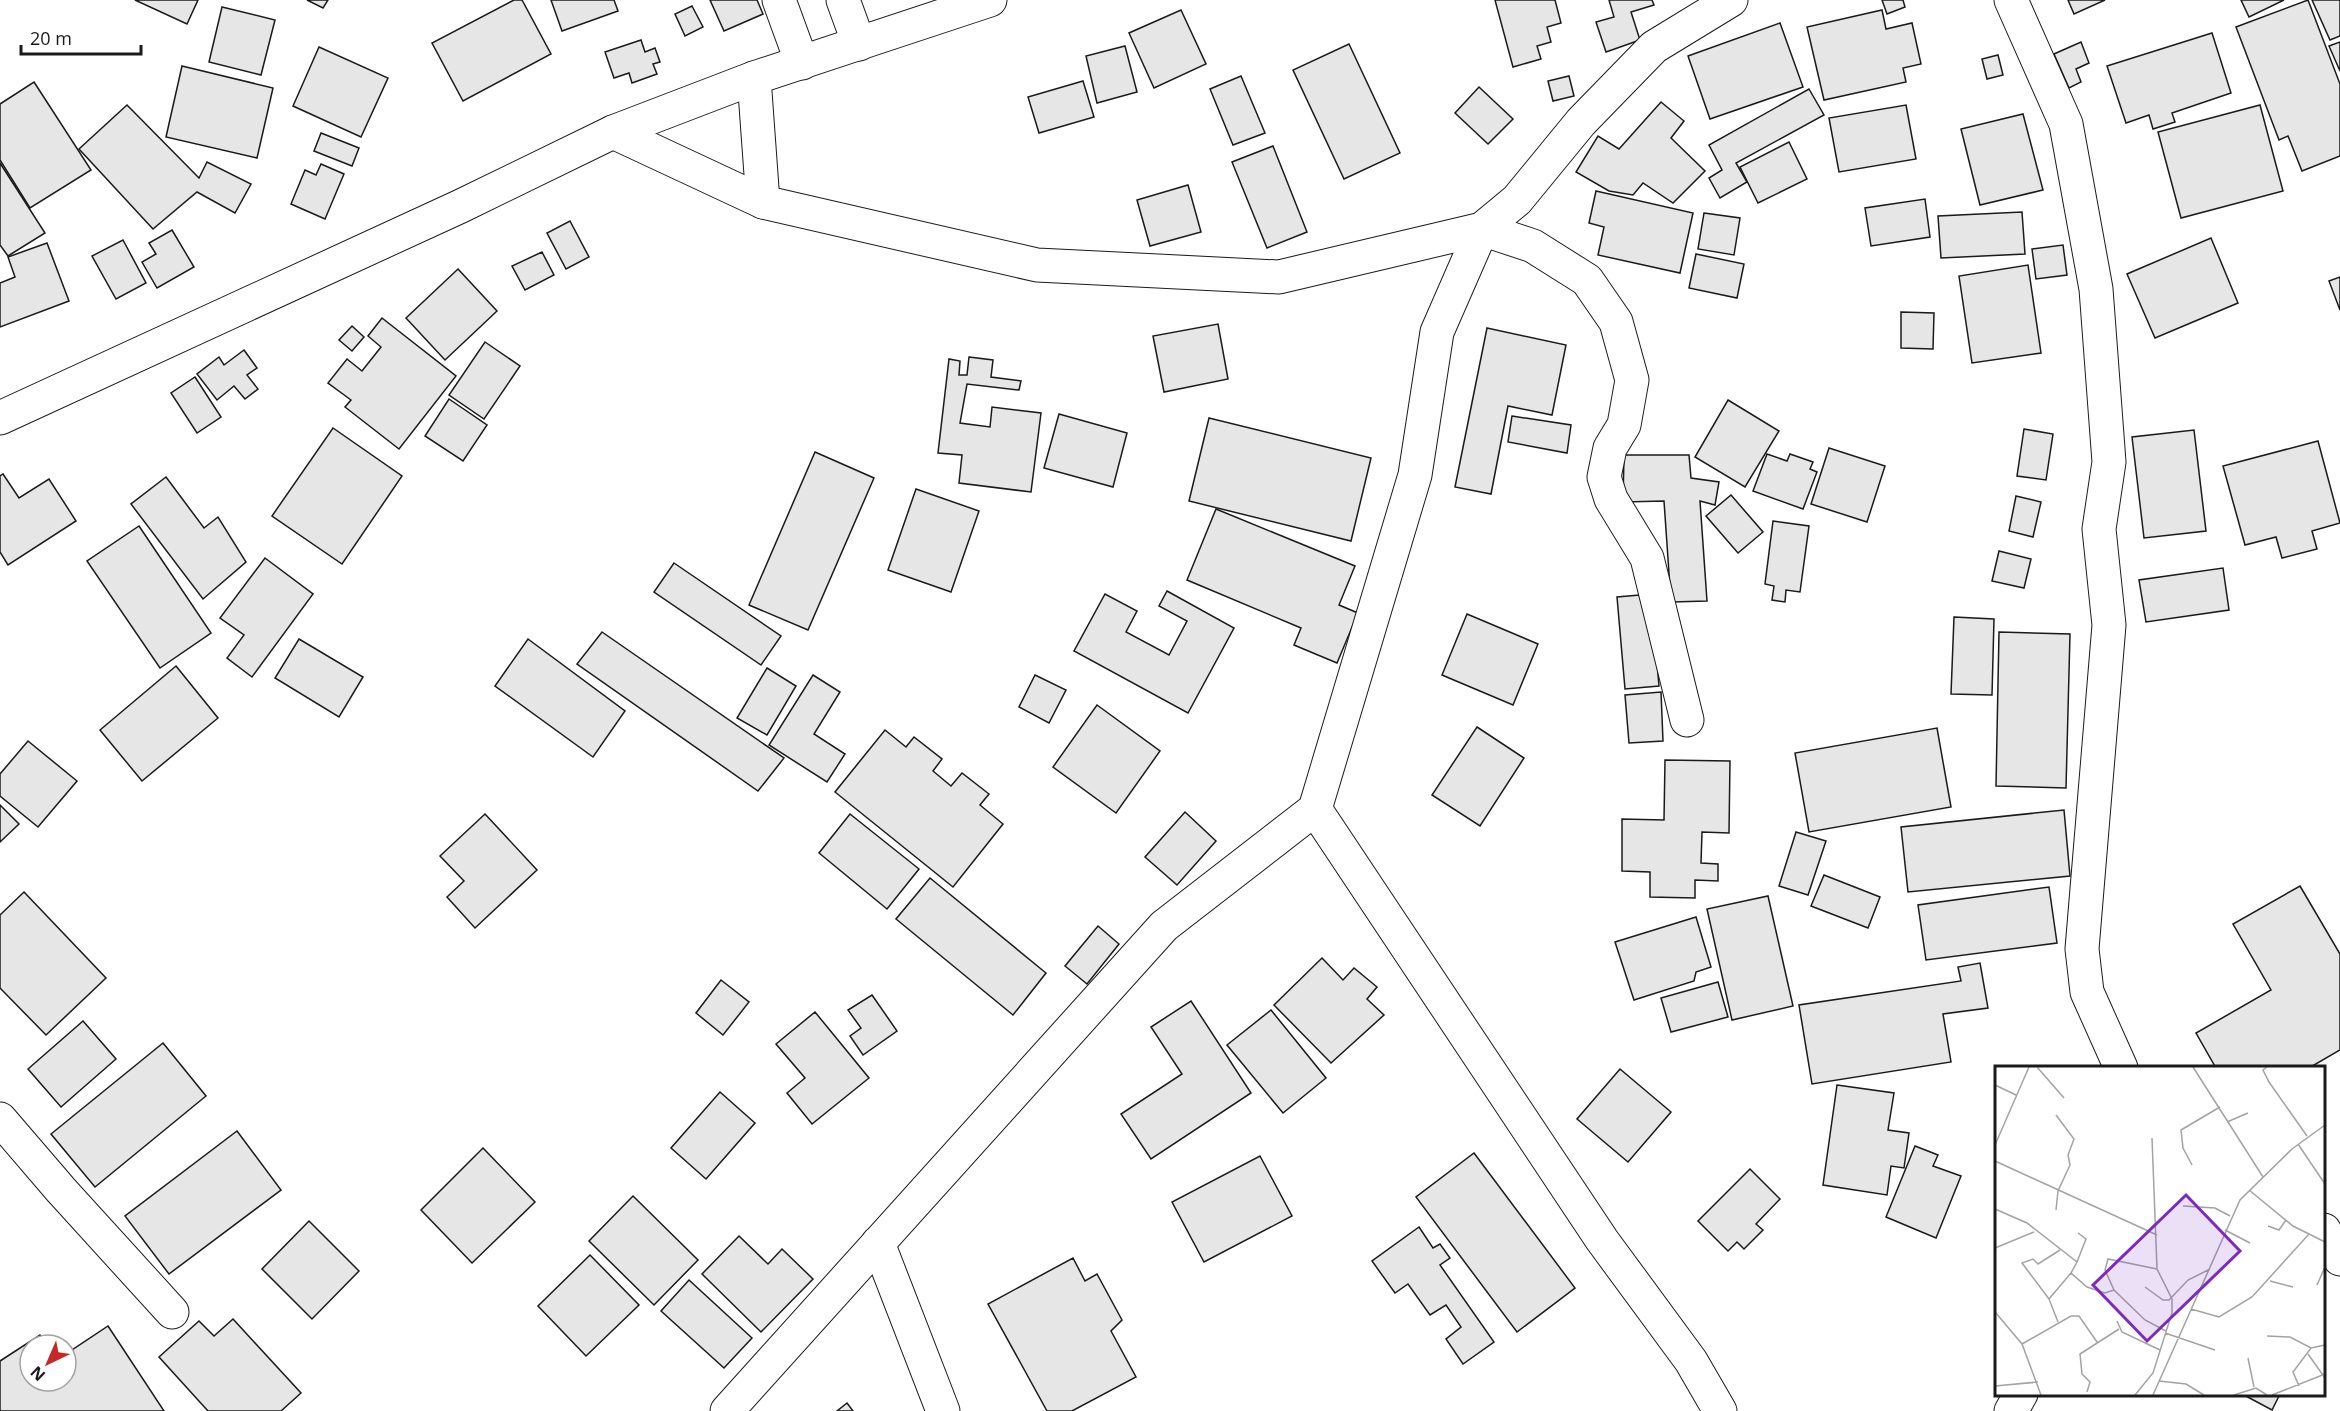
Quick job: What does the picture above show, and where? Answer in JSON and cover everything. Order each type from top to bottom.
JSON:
[{"type":"street","points":[[779,0],[802,63]]},
{"type":"street","points":[[843,0],[859,44]]},
{"type":"street","points":[[0,418],[461,206],[613,132],[754,78],[990,0]]},
{"type":"street","points":[[613,132],[763,202],[1038,265],[1279,277],[1482,229],[1517,200],[1581,122],[1654,47],[1731,0]]},
{"type":"street","points":[[2011,0],[2066,124],[2096,289],[2109,462],[2099,530],[2109,625],[2082,949],[2087,993],[2120,1066]]},
{"type":"street","points":[[754,78],[763,202]]},
{"type":"street","points":[[1482,229],[1533,246],[1587,280],[1616,322],[1632,380],[1624,424],[1610,448],[1604,477],[1611,499],[1647,558],[1687,720]]},
{"type":"street","points":[[727,1411],[1164,926],[1315,809],[1415,475],[1437,332],[1482,229]]},
{"type":"street","points":[[1315,809],[1602,1240],[1691,1361],[1720,1411]]},
{"type":"street","points":[[0,1119],[172,1312]]},
{"type":"street","points":[[2325,1232],[2340,1259]]},
{"type":"street","points":[[878,1243],[943,1411]]},
{"type":"street","points":[[2010,1411],[2020,1396]]},
{"type":"building","points":[[135,0],[198,0],[187,24]]},
{"type":"building","points":[[307,0],[328,0],[323,8]]},
{"type":"building","points":[[514,0],[522,0],[551,54],[463,101],[432,43]]},
{"type":"building","points":[[551,0],[614,0],[618,11],[562,31]]},
{"type":"building","points":[[710,0],[757,0],[763,14],[724,31]]},
{"type":"building","points":[[1495,0],[1555,0],[1561,23],[1547,27],[1551,42],[1537,46],[1541,59],[1513,67]]},
{"type":"building","points":[[1609,0],[1652,0],[1654,5],[1631,12],[1640,40],[1606,52],[1596,22],[1614,17]]},
{"type":"building","points":[[1882,0],[1903,0],[1905,7],[1887,14]]},
{"type":"building","points":[[2068,0],[2105,0],[2074,14]]},
{"type":"building","points":[[2241,0],[2284,0],[2249,17]]},
{"type":"building","points":[[2308,0],[2340,84],[2340,156],[2302,171],[2288,136],[2279,140],[2236,27]]},
{"type":"building","points":[[2312,0],[2340,0],[2340,36],[2330,40]]},
{"type":"building","points":[[692,6],[703,27],[685,36],[675,14]]},
{"type":"building","points":[[222,7],[275,20],[261,75],[209,62]]},
{"type":"building","points":[[1181,10],[1206,64],[1154,88],[1129,33]]},
{"type":"building","points":[[1882,10],[1886,29],[1912,23],[1921,64],[1903,68],[1906,82],[1824,100],[1807,27]]},
{"type":"building","points":[[1780,23],[1803,87],[1710,119],[1688,56]]},
{"type":"building","points":[[2212,33],[2231,93],[2172,113],[2175,122],[2153,129],[2149,115],[2126,123],[2107,66]]},
{"type":"building","points":[[641,40],[645,52],[655,48],[660,62],[653,64],[657,74],[632,83],[629,73],[614,78],[605,52]]},
{"type":"building","points":[[2081,42],[2089,63],[2076,69],[2081,82],[2069,88],[2054,54]]},
{"type":"building","points":[[2340,42],[2340,71],[2329,46]]},
{"type":"building","points":[[1349,44],[1400,153],[1344,179],[1293,70]]},
{"type":"building","points":[[1125,46],[1137,92],[1097,103],[1086,56]]},
{"type":"building","points":[[319,47],[388,78],[361,137],[293,106]]},
{"type":"building","points":[[1998,55],[2003,75],[1987,79],[1982,59]]},
{"type":"building","points":[[182,66],[273,88],[257,158],[166,137]]},
{"type":"building","points":[[1241,76],[1265,133],[1233,145],[1210,89]]},
{"type":"building","points":[[1569,76],[1574,96],[1553,101],[1548,81]]},
{"type":"building","points":[[1083,81],[1094,117],[1039,133],[1028,97]]},
{"type":"building","points":[[34,82],[91,170],[30,208],[0,160],[0,104]]},
{"type":"building","points":[[1479,87],[1513,119],[1488,144],[1455,113]]},
{"type":"building","points":[[1809,89],[1824,115],[1736,163],[1747,182],[1720,198],[1709,178],[1722,170],[1709,145]]},
{"type":"building","points":[[1661,102],[1684,121],[1671,138],[1705,171],[1673,203],[1643,183],[1633,195],[1609,191],[1576,172],[1598,136],[1619,149]]},
{"type":"building","points":[[127,105],[199,178],[207,162],[251,184],[235,213],[197,192],[153,229],[79,149]]},
{"type":"building","points":[[1906,105],[1916,159],[1839,172],[1829,118]]},
{"type":"building","points":[[2260,105],[2283,191],[2181,218],[2158,132]]},
{"type":"building","points":[[2023,114],[2043,190],[1980,205],[1961,129]]},
{"type":"building","points":[[321,133],[359,148],[352,166],[314,151]]},
{"type":"building","points":[[1789,142],[1807,179],[1758,203],[1740,167]]},
{"type":"building","points":[[1273,146],[1307,232],[1267,248],[1232,162]]},
{"type":"building","points":[[0,163],[45,233],[8,256],[0,245]]},
{"type":"building","points":[[321,164],[344,174],[325,219],[291,204],[305,170],[316,175]]},
{"type":"building","points":[[1188,185],[1201,232],[1150,246],[1137,200]]},
{"type":"building","points":[[1596,191],[1693,213],[1680,273],[1598,255],[1604,227],[1589,223]]},
{"type":"building","points":[[1925,199],[1930,237],[1871,246],[1865,208]]},
{"type":"building","points":[[2022,212],[2025,254],[1941,258],[1938,216]]},
{"type":"building","points":[[1704,213],[1740,218],[1734,255],[1698,249]]},
{"type":"building","points":[[570,221],[589,257],[566,269],[547,233]]},
{"type":"building","points":[[172,230],[194,267],[157,288],[142,262],[156,254],[149,243]]},
{"type":"building","points":[[2211,238],[2238,303],[2155,338],[2127,274]]},
{"type":"building","points":[[123,240],[146,283],[116,299],[92,256]]},
{"type":"building","points":[[47,243],[69,301],[0,327],[0,283],[15,277],[8,257]]},
{"type":"building","points":[[2063,245],[2067,275],[2036,279],[2032,249]]},
{"type":"building","points":[[542,252],[554,275],[525,290],[512,266]]},
{"type":"building","points":[[1696,254],[1744,264],[1737,298],[1689,288]]},
{"type":"building","points":[[2028,265],[2041,353],[1972,363],[1959,276]]},
{"type":"building","points":[[458,269],[497,311],[445,360],[406,318]]},
{"type":"building","points":[[2340,277],[2340,310],[2329,281]]},
{"type":"building","points":[[1901,312],[1934,313],[1933,349],[1901,348]]},
{"type":"building","points":[[382,318],[456,376],[399,449],[345,407],[351,400],[328,383],[347,359],[362,371],[381,347],[368,336]]},
{"type":"building","points":[[1218,324],[1228,379],[1164,392],[1153,336]]},
{"type":"building","points":[[352,326],[364,337],[352,351],[339,340]]},
{"type":"building","points":[[1487,328],[1566,345],[1552,415],[1508,406],[1491,494],[1455,487]]},
{"type":"building","points":[[485,342],[520,366],[484,419],[449,395]]},
{"type":"building","points":[[244,350],[257,368],[247,375],[258,389],[245,399],[234,386],[217,400],[197,374],[219,357],[224,365]]},
{"type":"building","points":[[969,357],[993,360],[991,377],[1021,381],[1019,390],[967,384],[960,423],[990,427],[992,407],[1041,413],[1031,492],[959,483],[962,455],[938,453],[949,359],[960,361],[959,375],[967,375]]},
{"type":"building","points":[[195,377],[221,417],[197,433],[171,393]]},
{"type":"building","points":[[449,399],[487,425],[463,461],[425,436]]},
{"type":"building","points":[[1728,400],[1779,431],[1745,487],[1695,457]]},
{"type":"building","points":[[1059,414],[1127,433],[1113,487],[1044,468]]},
{"type":"building","points":[[1512,416],[1571,425],[1567,453],[1508,442]]},
{"type":"building","points":[[1209,418],[1371,458],[1351,541],[1189,501]]},
{"type":"building","points":[[333,428],[402,476],[342,564],[272,516]]},
{"type":"building","points":[[2024,429],[2053,434],[2046,480],[2017,476]]},
{"type":"building","points":[[2194,430],[2206,531],[2144,538],[2132,437]]},
{"type":"building","points":[[2318,441],[2340,523],[2312,531],[2317,549],[2282,558],[2276,537],[2245,545],[2223,466]]},
{"type":"building","points":[[1829,448],[1885,466],[1867,522],[1811,504]]},
{"type":"building","points":[[815,452],[874,478],[808,630],[749,605]]},
{"type":"building","points":[[1767,454],[1787,461],[1790,454],[1813,462],[1810,469],[1817,472],[1803,509],[1753,491]]},
{"type":"building","points":[[1624,455],[1689,455],[1691,478],[1719,482],[1715,505],[1700,501],[1707,601],[1671,602],[1664,501],[1623,502]]},
{"type":"building","points":[[3,474],[19,498],[49,479],[76,521],[8,565],[0,552],[0,476]]},
{"type":"building","points":[[166,477],[204,528],[218,517],[246,562],[203,599],[131,504]]},
{"type":"building","points":[[916,489],[979,511],[951,592],[888,570]]},
{"type":"building","points":[[1731,495],[1763,532],[1738,553],[1706,516]]},
{"type":"building","points":[[2016,496],[2041,502],[2033,537],[2009,531]]},
{"type":"building","points":[[1216,509],[1355,566],[1339,605],[1358,613],[1337,663],[1294,645],[1301,628],[1187,580]]},
{"type":"building","points":[[1773,521],[1809,526],[1800,592],[1786,590],[1785,602],[1772,600],[1774,586],[1765,584]]},
{"type":"building","points":[[139,526],[211,633],[160,668],[87,561]]},
{"type":"building","points":[[1999,551],[2031,559],[2024,588],[1992,581]]},
{"type":"building","points":[[265,558],[313,594],[252,677],[227,658],[244,635],[220,618]]},
{"type":"building","points":[[674,563],[781,636],[761,665],[654,592]]},
{"type":"building","points":[[2223,568],[2229,610],[2146,622],[2139,580]]},
{"type":"building","points":[[1167,591],[1234,628],[1188,713],[1074,651],[1105,594],[1137,611],[1126,632],[1169,655],[1187,621],[1159,606]]},
{"type":"building","points":[[1651,594],[1659,686],[1625,689],[1617,597]]},
{"type":"building","points":[[1467,614],[1538,644],[1513,705],[1442,675]]},
{"type":"building","points":[[1954,617],[1994,619],[1992,695],[1951,694]]},
{"type":"building","points":[[602,632],[784,758],[758,791],[577,664]]},
{"type":"building","points":[[1999,632],[2070,634],[2066,788],[1996,786]]},
{"type":"building","points":[[299,639],[363,677],[339,717],[275,678]]},
{"type":"building","points":[[528,639],[625,711],[593,757],[495,686]]},
{"type":"building","points":[[176,666],[218,718],[142,781],[100,730]]},
{"type":"building","points":[[767,668],[796,686],[767,735],[737,718]]},
{"type":"building","points":[[813,675],[840,692],[814,734],[845,754],[827,782],[769,745]]},
{"type":"building","points":[[1035,675],[1066,690],[1049,723],[1019,707]]},
{"type":"building","points":[[1661,692],[1663,741],[1629,743],[1625,695]]},
{"type":"building","points":[[1097,705],[1160,751],[1116,813],[1053,767]]},
{"type":"building","points":[[1477,727],[1524,758],[1480,826],[1432,795]]},
{"type":"building","points":[[1937,728],[1951,807],[1809,832],[1795,753]]},
{"type":"building","points":[[885,730],[906,747],[914,737],[942,759],[933,771],[951,786],[962,773],[989,794],[980,805],[1003,824],[953,887],[835,792]]},
{"type":"building","points":[[28,741],[77,781],[38,827],[0,796],[0,774]]},
{"type":"building","points":[[1665,760],[1730,761],[1729,833],[1702,832],[1701,863],[1718,864],[1718,881],[1695,880],[1695,898],[1650,897],[1650,872],[1622,871],[1622,819],[1664,820]]},
{"type":"building","points":[[0,805],[19,824],[0,842]]},
{"type":"building","points":[[2064,810],[2070,876],[1908,892],[1901,827]]},
{"type":"building","points":[[1185,812],[1216,841],[1177,885],[1145,857]]},
{"type":"building","points":[[485,814],[537,870],[475,928],[447,897],[464,881],[440,856]]},
{"type":"building","points":[[850,814],[919,869],[887,909],[819,853]]},
{"type":"building","points":[[1796,832],[1826,841],[1808,895],[1779,886]]},
{"type":"building","points":[[1824,875],[1880,897],[1868,928],[1811,906]]},
{"type":"building","points":[[930,878],[1046,973],[1013,1015],[896,919]]},
{"type":"building","points":[[2300,886],[2340,954],[2340,1050],[2312,1066],[2215,1066],[2196,1033],[2271,990],[2233,924]]},
{"type":"building","points":[[2049,887],[2057,943],[1926,960],[1918,905]]},
{"type":"building","points":[[24,892],[106,978],[46,1035],[0,988],[0,915]]},
{"type":"building","points":[[1768,896],[1793,1006],[1732,1020],[1707,909]]},
{"type":"building","points":[[1696,917],[1711,967],[1696,972],[1694,981],[1634,1000],[1615,942]]},
{"type":"building","points":[[1098,926],[1119,944],[1087,984],[1065,966]]},
{"type":"building","points":[[1322,958],[1343,980],[1354,968],[1377,987],[1367,999],[1384,1015],[1331,1063],[1274,1005]]},
{"type":"building","points":[[1980,963],[1988,1008],[1943,1014],[1951,1062],[1812,1084],[1799,1005],[1961,981],[1958,967]]},
{"type":"building","points":[[721,980],[749,1002],[723,1035],[696,1013]]},
{"type":"building","points":[[1718,982],[1728,1017],[1671,1032],[1661,998]]},
{"type":"building","points":[[872,995],[897,1031],[863,1055],[850,1036],[861,1028],[848,1010]]},
{"type":"building","points":[[1191,1001],[1251,1093],[1151,1159],[1121,1114],[1182,1074],[1151,1027]]},
{"type":"building","points":[[1271,1010],[1326,1078],[1283,1113],[1227,1045]]},
{"type":"building","points":[[815,1012],[869,1078],[812,1124],[787,1093],[805,1078],[776,1044]]},
{"type":"building","points":[[83,1021],[116,1059],[61,1107],[28,1069]]},
{"type":"building","points":[[163,1043],[206,1096],[95,1187],[51,1134]]},
{"type":"building","points":[[1620,1069],[1671,1112],[1628,1162],[1577,1119]]},
{"type":"building","points":[[1837,1085],[1894,1093],[1888,1130],[1909,1133],[1904,1168],[1891,1166],[1887,1195],[1823,1185]]},
{"type":"building","points":[[720,1092],[755,1123],[706,1179],[671,1148]]},
{"type":"building","points":[[237,1131],[281,1190],[169,1274],[125,1216]]},
{"type":"building","points":[[1915,1146],[1938,1155],[1933,1166],[1961,1176],[1936,1238],[1886,1217]]},
{"type":"building","points":[[483,1148],[535,1202],[472,1263],[421,1210]]},
{"type":"building","points":[[1474,1153],[1575,1288],[1517,1332],[1416,1197]]},
{"type":"building","points":[[1260,1156],[1292,1216],[1204,1262],[1172,1202]]},
{"type":"building","points":[[1750,1169],[1780,1199],[1756,1224],[1763,1230],[1744,1249],[1737,1242],[1728,1251],[1698,1221]]},
{"type":"building","points":[[633,1196],[698,1260],[654,1305],[589,1241]]},
{"type":"building","points":[[309,1221],[359,1271],[312,1319],[262,1269]]},
{"type":"building","points":[[1419,1227],[1433,1248],[1440,1244],[1450,1258],[1440,1265],[1494,1342],[1463,1364],[1446,1339],[1461,1327],[1446,1305],[1430,1315],[1408,1284],[1395,1293],[1372,1261]]},
{"type":"building","points":[[739,1236],[768,1264],[782,1249],[813,1279],[761,1332],[702,1274]]},
{"type":"building","points":[[590,1255],[639,1305],[586,1356],[538,1306]]},
{"type":"building","points":[[1073,1258],[1085,1281],[1097,1274],[1122,1320],[1111,1331],[1136,1377],[1072,1411],[1047,1411],[988,1304]]},
{"type":"building","points":[[689,1280],[752,1338],[724,1368],[661,1311]]},
{"type":"building","points":[[233,1319],[301,1393],[281,1411],[208,1411],[159,1357],[199,1321],[214,1336]]},
{"type":"building","points":[[108,1326],[164,1411],[0,1411],[0,1361],[18,1349],[18,1393],[78,1393],[78,1346]]},
{"type":"building","points":[[2246,1396],[2279,1396],[2272,1410]]},
{"type":"building","points":[[847,1403],[853,1411],[837,1411]]}]
